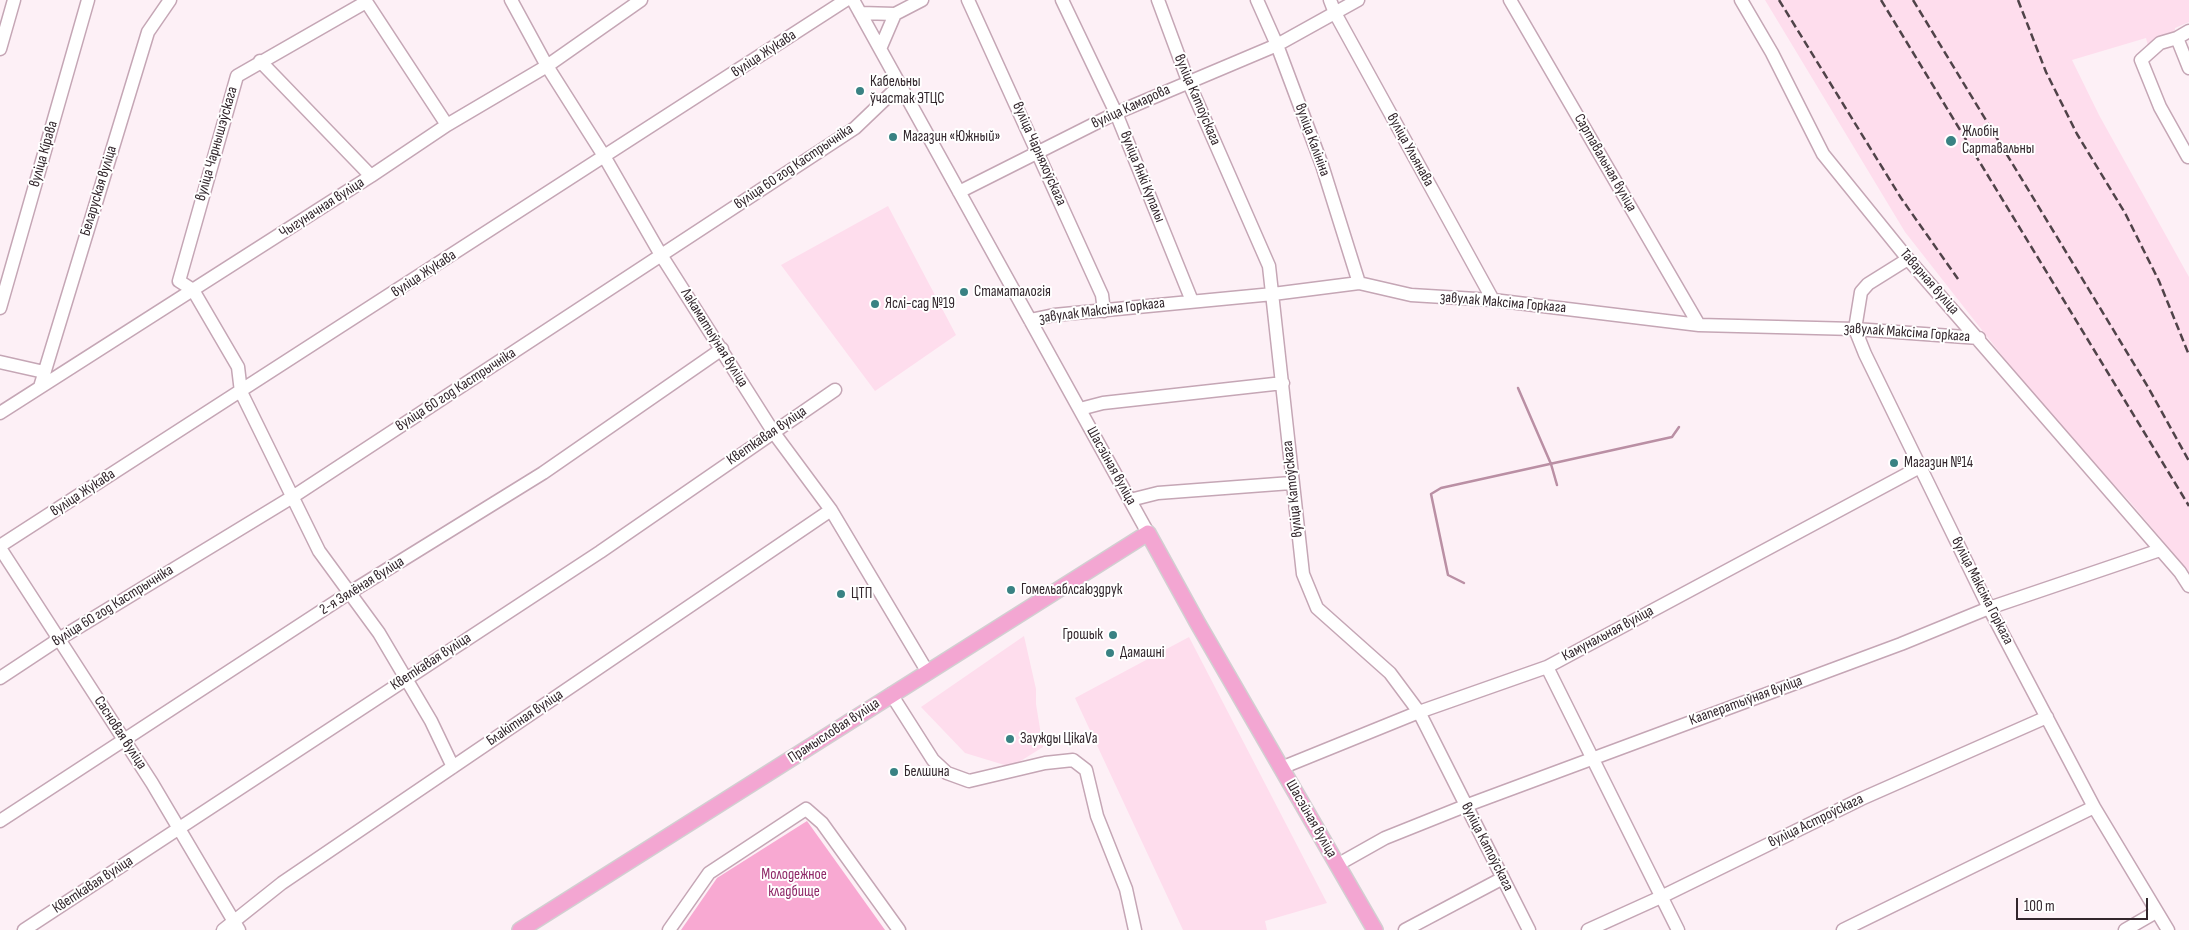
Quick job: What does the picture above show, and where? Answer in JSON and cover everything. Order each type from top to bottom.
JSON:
[{"type":"main road","name":"Прамысловая вуліца","points":[[520,930],[1148,533]]},
{"type":"main road","name":"Шасэйная вуліца","points":[[1148,533],[1375,930]]},
{"type":"street","points":[[0,49],[14,0]]},
{"type":"street","name":"вуліца Кірава","points":[[0,308],[88,0]]},
{"type":"street","name":"Беларуская вуліца","points":[[40,387],[148,32],[170,0]]},
{"type":"street","name":"Лакаматыўная вуліца","points":[[511,0],[547,66],[604,156],[661,255],[774,433],[830,510],[927,671]]},
{"type":"street","name":"Чыгуначная вуліца","points":[[0,412],[371,176],[447,125],[547,66],[642,0]]},
{"type":"street","name":"вуліца Жукава","points":[[0,547],[846,0]]},
{"type":"street","name":"Шасэйная вуліца","points":[[853,0],[1148,533]]},
{"type":"street","points":[[860,13],[895,14],[922,0]]},
{"type":"street","name":"вуліца Чарняхоўскага","points":[[968,0],[1102,294],[1104,311]]},
{"type":"street","name":"вуліца Янкі Купалы","points":[[1062,0],[1116,113],[1192,301]]},
{"type":"street","name":"вуліца Катоўскага","points":[[1158,0],[1188,81],[1269,266],[1303,574],[1317,608],[1390,673],[1419,712],[1529,930]]},
{"type":"street","name":"вуліца Калініна","points":[[1257,0],[1277,45],[1322,165],[1358,283]]},
{"type":"street","name":"вуліца Ульянава","points":[[1330,0],[1334,13],[1493,300]]},
{"type":"street","name":"вуліца Камарова","points":[[959,192],[1116,113],[1277,45],[1358,0]]},
{"type":"street","name":"Сартавальная вуліца","points":[[1510,0],[1699,325]]},
{"type":"street","name":"Таварная вуліца","points":[[1741,0],[1772,53],[1823,154],[1908,259],[1979,338],[2180,572],[2189,586]]},
{"type":"street","points":[[366,1],[447,125]]},
{"type":"street","name":"вуліца Чарнышэўскага","points":[[193,290],[178,281],[236,76],[366,1]]},
{"type":"street","points":[[880,49],[895,14]]},
{"type":"street","points":[[2188,156],[2160,107],[2141,60],[2160,43],[2177,38],[2189,31]]},
{"type":"street","points":[[2177,38],[2189,68]]},
{"type":"street","points":[[260,61],[371,176]]},
{"type":"street","name":"вуліца 60 год Кастрычніка","points":[[0,678],[59,639],[294,496],[855,128],[900,85]]},
{"type":"street","points":[[1855,329],[1861,292],[1868,284],[1908,259]]},
{"type":"street","name":"завулак Максіма Горкага","points":[[1030,320],[1054,315],[1273,294],[1358,283],[1411,295],[1493,300],[1699,325],[1855,329],[1979,338]]},
{"type":"street","points":[[193,290],[238,367],[241,392],[294,496],[319,551],[380,633],[431,721],[453,767]]},
{"type":"street","name":"вуліца Максіма Горкага","points":[[1855,329],[1989,608],[2048,717],[2094,808],[2168,930]]},
{"type":"street","name":"2-я Зялёная вуліца","points":[[0,821],[122,739],[349,593],[543,474],[722,349]]},
{"type":"street","points":[[0,362],[44,372]]},
{"type":"street","points":[[238,367],[260,380]]},
{"type":"street","points":[[1080,409],[1103,403],[1283,383]]},
{"type":"street","name":"Кветкавая вуліца","points":[[24,930],[600,552],[835,390]]},
{"type":"street","name":"Камунальная вуліца","points":[[1281,768],[1419,712],[1547,667],[1920,467]]},
{"type":"street","points":[[1130,500],[1158,493],[1292,483]]},
{"type":"street","name":"Блакітная вуліца","points":[[223,930],[238,926],[282,883],[830,510]]},
{"type":"street","name":"Сасновая вуліца","points":[[0,547],[179,828],[238,926]]},
{"type":"street","name":"Кааператыўная вуліца","points":[[1337,864],[1385,838],[1465,806],[1901,644],[1989,608],[2160,550]]},
{"type":"street","points":[[1547,667],[1678,930]]},
{"type":"street","points":[[891,694],[933,760],[947,773],[970,780],[1045,763],[1074,760],[1086,770],[1098,816],[1126,889],[1135,930]]},
{"type":"street","name":"вуліца Астроўскага","points":[[1588,930],[1661,897],[1861,798],[2048,717]]},
{"type":"street","points":[[1843,930],[2094,808]]},
{"type":"street","points":[[669,930],[709,873],[806,809],[822,823],[899,930]]},
{"type":"street","points":[[1405,930],[1503,878]]},
{"type":"street","points":[[2126,930],[2156,912]]},
{"type":"shaded area","points":[[1765,0],[2189,0],[2189,22],[2175,28],[2175,32],[2148,46],[2146,38],[2072,60],[2099,115],[2189,277],[2189,572],[2131,503],[2047,413],[1905,232]]},
{"type":"shaded area","points":[[888,206],[956,335],[875,391],[781,265]]},
{"type":"shaded area","points":[[1024,636],[1036,689],[1036,704],[1043,747],[1011,767],[965,753],[921,707]]},
{"type":"shaded area","points":[[1189,637],[1327,903],[1265,921],[1267,930],[1183,930],[1075,698]]},
{"type":"green space","name":"Молодежное кладбище","points":[[807,821],[885,930],[681,930],[717,878]]},
{"type":"waterway","points":[[1518,388],[1551,464],[1557,485]]},
{"type":"waterway","points":[[1464,583],[1448,575],[1431,494],[1441,488],[1672,437],[1679,427]]},
{"type":"railway","points":[[1779,0],[1901,198],[1958,279]]},
{"type":"railway","points":[[1881,0],[2189,506]]},
{"type":"railway","points":[[1913,0],[2148,387],[2189,461]]},
{"type":"railway","points":[[2018,0],[2046,72],[2077,134],[2125,213],[2159,281],[2189,355]]},
{"type":"place","name":"Кабельны ўчастак ЭТЦС","points":[[860,91]]},
{"type":"place","name":"Магазин «Южный»","points":[[893,137]]},
{"type":"place","name":"Жлобін Сартавальны","points":[[1951,141]]},
{"type":"place","name":"Стаматалогія","points":[[964,292]]},
{"type":"place","name":"Яслі-сад №19","points":[[875,304]]},
{"type":"place","name":"Магазин №14","points":[[1894,463]]},
{"type":"place","name":"Гомельаблсаюздрук","points":[[1011,590]]},
{"type":"place","name":"ЦТП","points":[[841,594]]},
{"type":"place","name":"Грошык","points":[[1113,635]]},
{"type":"place","name":"Дамашні","points":[[1110,653]]},
{"type":"place","name":"Заужды ЦікаVа","points":[[1010,739]]},
{"type":"place","name":"Белшина","points":[[894,772]]}]
